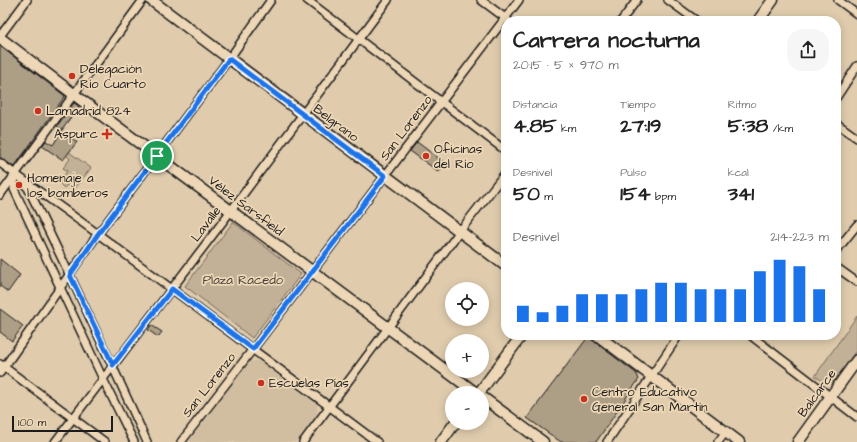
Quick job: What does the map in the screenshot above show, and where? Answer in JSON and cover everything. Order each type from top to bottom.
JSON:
[{"type":"main road","name":"Belgrano","points":[[151,0],[501,262]]},
{"type":"main road","points":[[762,16],[773,0]]},
{"type":"main road","name":"Vélez Sarsfield","points":[[0,37],[157,156],[468,386]]},
{"type":"main road","points":[[482,386],[518,340]]},
{"type":"main road","points":[[604,340],[738,442]]},
{"type":"main road","name":"Balcarce","points":[[798,442],[857,360]]},
{"type":"main road","points":[[489,402],[543,442]]},
{"type":"main road","points":[[440,442],[449,430]]},
{"type":"street","points":[[0,37],[27,0]]},
{"type":"street","points":[[0,195],[143,0]]},
{"type":"street","points":[[105,442],[1,368],[271,0]]},
{"type":"street","points":[[307,0],[501,147]]},
{"type":"street","name":"Lavalle","points":[[55,442],[231,211],[388,0]]},
{"type":"street","points":[[481,0],[503,16]]},
{"type":"street","name":"San Lorenzo","points":[[510,16],[519,0]]},
{"type":"street","points":[[625,16],[637,0]]},
{"type":"street","points":[[668,0],[689,16]]},
{"type":"street","points":[[838,0],[857,14]]},
{"type":"street","name":"San Lorenzo","points":[[181,442],[441,101],[501,28]]},
{"type":"street","points":[[841,90],[857,66]]},
{"type":"street","points":[[841,127],[857,138]]},
{"type":"street","points":[[0,163],[98,234],[377,442]]},
{"type":"street","points":[[15,174],[28,188],[113,365],[147,442]]},
{"type":"street","points":[[15,174],[14,189],[102,379],[134,442]]},
{"type":"street","points":[[303,442],[501,178]]},
{"type":"street","points":[[841,245],[857,225]]},
{"type":"street","points":[[841,271],[857,282]]},
{"type":"street","points":[[606,442],[675,340]]},
{"type":"street","points":[[757,340],[857,417]]},
{"type":"street","points":[[718,442],[726,433]]},
{"type":"shaded area","name":"Escuelas Pías","points":[[258,360],[317,404],[317,414],[297,442],[188,442],[249,362]]},
{"type":"green space","points":[[69,152],[91,168],[73,191],[67,185],[64,188],[59,183],[67,171],[63,168],[70,159],[66,155]]},
{"type":"green space","name":"Plaza Racedo","points":[[233,222],[301,274],[252,338],[185,286]]},
{"type":"green space","points":[[857,316],[857,349],[834,382],[824,382],[815,376]]},
{"type":"building","points":[[0,46],[65,96],[14,167],[0,157]]},
{"type":"building","points":[[74,103],[79,106],[62,130],[57,126]]},
{"type":"building","points":[[61,130],[77,142],[63,160],[42,146],[46,141],[53,145],[58,137],[56,136]]},
{"type":"building","name":"Oficinas del Río","points":[[417,142],[445,163],[439,172],[410,151]]},
{"type":"building","points":[[0,259],[20,275],[8,292],[0,286]]},
{"type":"building","points":[[0,309],[23,326],[12,341],[0,332]]},
{"type":"building","points":[[151,325],[162,332],[158,337],[148,330]]},
{"type":"building","name":"Centro Educativo General San Martín","points":[[586,340],[592,340],[636,373],[639,379],[596,442],[561,442],[527,418]]},
{"type":"place","name":"Delegación Río Cuarto","points":[[72,76]]},
{"type":"place","name":"Lamadrid 824","points":[[38,111]]},
{"type":"place","name":"Aspurc","points":[[107,134]]},
{"type":"place","name":"Oficinas del Río","points":[[426,156]]},
{"type":"place","name":"Homenaje a los bomberos","points":[[19,185]]},
{"type":"place","name":"Escuelas Pías","points":[[261,383]]},
{"type":"place","name":"Centro Educativo General San Martín","points":[[584,399]]},
{"type":"route","points":[[229,59],[385,176],[253,349],[172,289],[113,365],[70,275],[98,234],[157,156],[229,59]]}]
